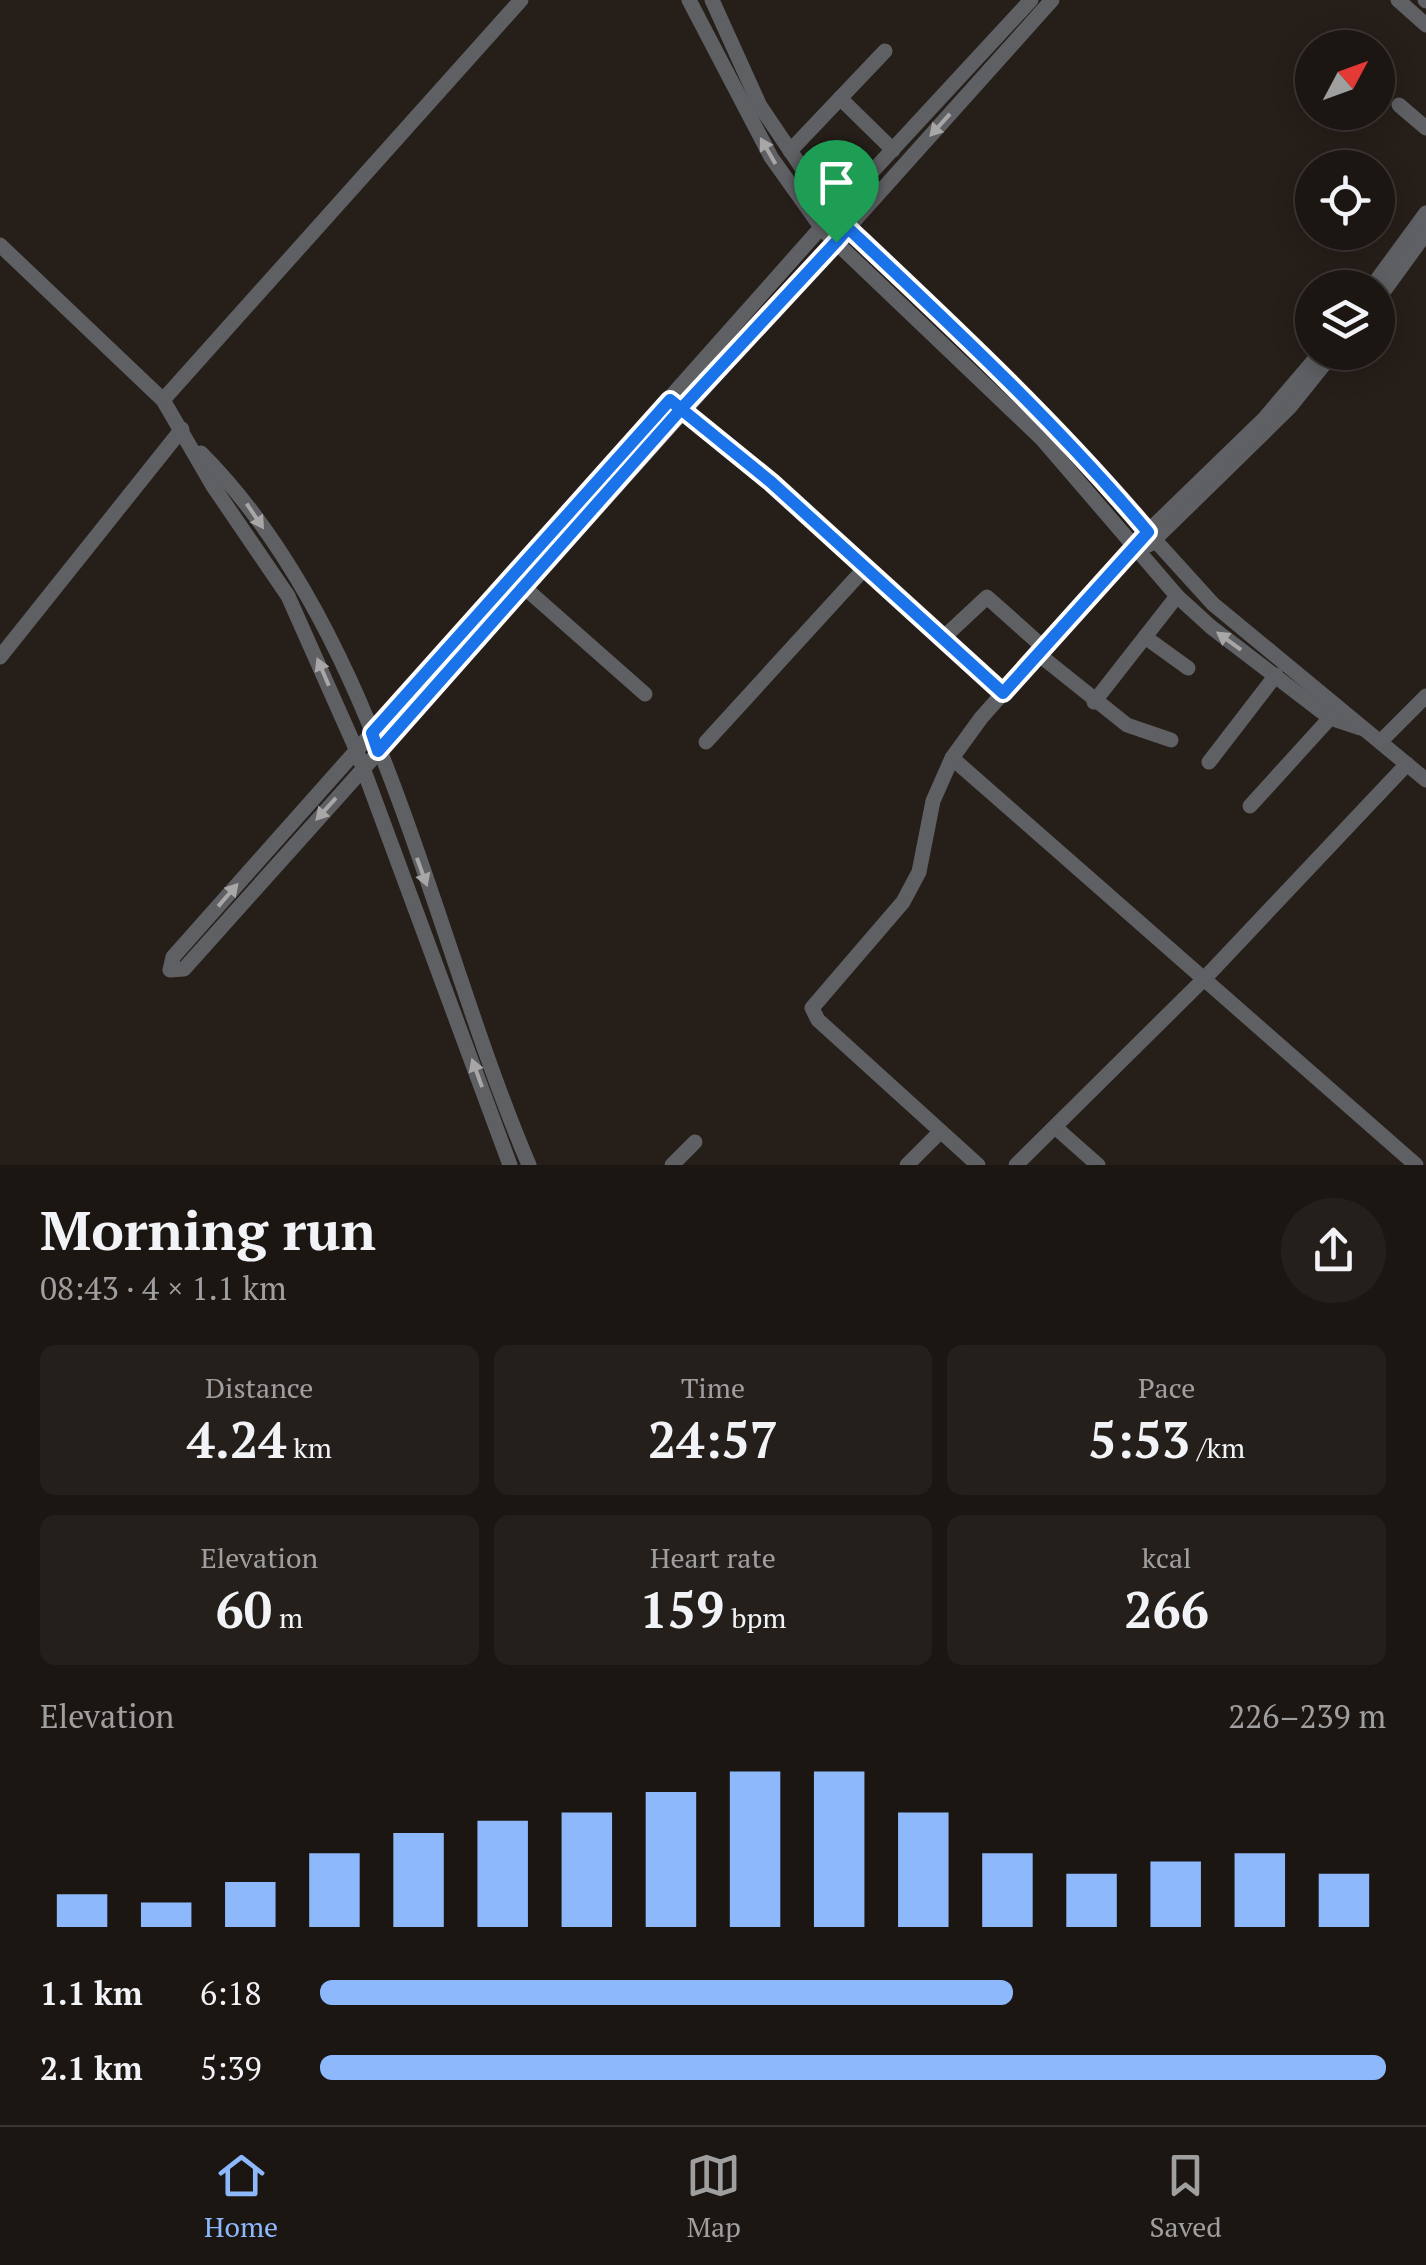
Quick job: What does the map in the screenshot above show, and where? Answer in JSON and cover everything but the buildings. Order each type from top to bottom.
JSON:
[{"type":"street","points":[[162,400],[521,0]]},
{"type":"street","points":[[689,0],[771,157],[822,230],[1042,439],[1177,596],[1330,718],[1374,736]]},
{"type":"street","points":[[712,0],[760,106],[833,214],[1016,387],[1213,604],[1426,780]]},
{"type":"street","points":[[1031,0],[833,214],[822,230],[675,404],[524,587],[184,968],[170,970],[174,956],[510,575],[675,404],[836,242],[1052,0]]},
{"type":"street","points":[[1398,0],[1426,25]]},
{"type":"street","points":[[790,151],[885,51]]},
{"type":"street","points":[[840,98],[893,150]]},
{"type":"street","points":[[1399,105],[1426,128]]},
{"type":"street","points":[[1384,270],[1426,213]]},
{"type":"street","points":[[1395,276],[1425,235]]},
{"type":"street","points":[[0,245],[162,400],[187,436],[213,486],[288,596],[356,749],[510,1165]]},
{"type":"street","points":[[1151,536],[1263,420],[1305,370]]},
{"type":"street","points":[[978,1165],[818,1020],[812,1008],[903,902],[920,872],[933,801],[952,758],[1003,693],[1121,564],[1289,408],[1320,370]]},
{"type":"street","points":[[675,404],[1003,693]]},
{"type":"street","points":[[0,657],[187,436]]},
{"type":"street","points":[[187,436],[228,480],[266,532],[337,652],[372,733],[529,1165]]},
{"type":"street","points":[[706,742],[865,568]]},
{"type":"street","points":[[510,575],[645,694]]},
{"type":"street","points":[[1094,702],[1177,596]]},
{"type":"street","points":[[943,638],[987,598],[1094,702],[1126,725],[1170,740]]},
{"type":"street","points":[[1145,637],[1188,668]]},
{"type":"street","points":[[1209,762],[1276,675]]},
{"type":"street","points":[[1374,736],[1426,696]]},
{"type":"street","points":[[1250,806],[1330,718]]},
{"type":"street","points":[[952,758],[1416,1165]]},
{"type":"street","points":[[1016,1165],[1205,978],[1406,764]]},
{"type":"street","points":[[1054,1126],[1098,1165]]},
{"type":"street","points":[[907,1165],[940,1132]]},
{"type":"street","points":[[672,1165],[695,1142]]},
{"type":"route","points":[[836,242],[681,409],[670,400],[510,575],[372,733],[378,751],[681,409],[771,482],[1003,693],[1121,564],[1148,532],[1118,497],[1016,387],[848,228],[836,242]]}]
